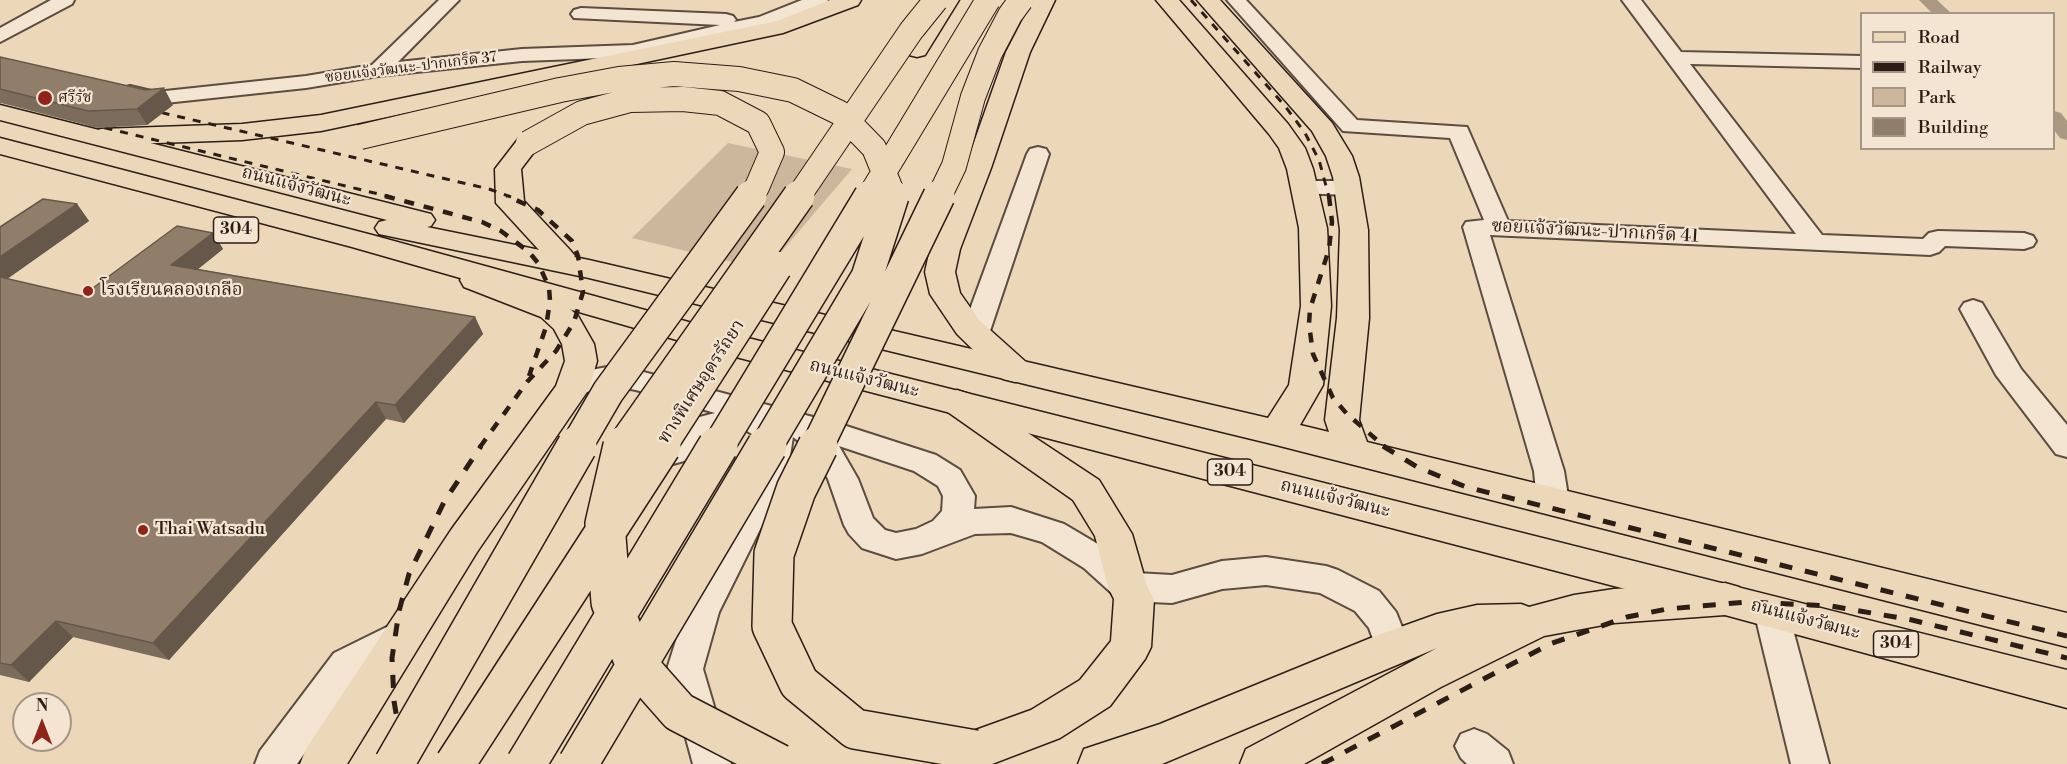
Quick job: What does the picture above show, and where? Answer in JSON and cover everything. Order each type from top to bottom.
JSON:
[{"type":"main road","points":[[91,152],[321,123],[783,26],[850,0]]},
{"type":"main road","points":[[779,764],[679,712],[634,661],[611,602],[605,524],[623,445],[760,253],[910,31],[936,0]]},
{"type":"main road","name":"ทางพิเศษอุดรรัถยา","points":[[455,764],[948,0]]},
{"type":"main road","points":[[526,764],[988,0]]},
{"type":"main road","points":[[957,402],[1086,490],[1113,534],[1134,599],[1131,646],[1095,693],[1045,724],[975,750],[855,729],[799,683],[772,626],[774,554],[796,490],[954,166],[973,97],[990,53],[1010,15],[1021,0]]},
{"type":"main road","points":[[1015,371],[975,334],[945,294],[940,272],[945,249],[978,168],[1018,52],[1044,0]]},
{"type":"main road","points":[[1167,0],[1279,129],[1292,148],[1305,188],[1313,228],[1316,306],[1306,385],[1294,408],[1276,432]]},
{"type":"main road","points":[[1208,0],[1323,128],[1339,156],[1348,188],[1354,230],[1353,318],[1342,420],[1353,452]]},
{"type":"main road","points":[[161,153],[291,149],[360,137],[560,90],[619,79],[674,74],[739,79],[794,90],[840,113],[874,148],[894,198],[867,277],[578,764]]},
{"type":"main road","points":[[394,764],[608,392],[757,187],[772,152],[758,123],[720,103],[683,99],[630,100],[582,113],[528,143],[508,169],[510,203],[560,256]]},
{"type":"main road","name":"ถนนแจ้งวัฒนะ","points":[[0,112],[91,152],[362,241],[533,290],[736,346],[1725,599],[2067,689]]},
{"type":"main road","name":"ถนนแจ้งวัฒนะ","points":[[0,130],[379,226],[589,269],[1276,432],[2067,630]]},
{"type":"main road","name":"ถนนแจ้งวัฒนะ","points":[[0,146],[91,152],[161,153],[560,256],[589,269]]},
{"type":"main road","name":"ถนนแจ้งวัฒนะ","points":[[0,166],[338,256],[533,290]]},
{"type":"main road","points":[[322,764],[464,541],[572,388],[581,361],[578,344],[567,323],[552,310],[475,280]]},
{"type":"main road","points":[[1262,764],[1426,674],[1491,641],[1538,621],[1574,612],[1614,606],[1725,599]]},
{"type":"main road","points":[[1100,764],[1164,743],[1392,646],[1437,631],[1477,622],[1538,621]]},
{"type":"street","points":[[0,36],[65,0]]},
{"type":"street","points":[[378,70],[450,0]]},
{"type":"street","points":[[596,0],[581,14],[765,21]]},
{"type":"street","name":"ซอยแจ้งวัฒนะ-ปากเกร็ด 37","points":[[111,88],[156,98],[306,82],[378,70],[522,55],[633,51],[765,21],[819,0]]},
{"type":"street","points":[[1236,0],[1351,126],[1459,132],[1499,228]]},
{"type":"street","points":[[1631,0],[1815,242]]},
{"type":"street","points":[[1675,58],[1860,62]]},
{"type":"street","points":[[975,334],[1038,154]]},
{"type":"street","points":[[1305,188],[1348,188]]},
{"type":"street","name":"ซอยแจ้งวัฒนะ-ปากเกร็ด 41","points":[[1553,502],[1549,471],[1475,227],[1930,247],[1938,238],[2024,241]]},
{"type":"street","points":[[1973,309],[2010,375],[2067,446]]},
{"type":"street","points":[[474,764],[673,453],[706,412],[736,346]]},
{"type":"street","points":[[572,388],[589,379],[613,376],[706,412],[754,421],[778,436],[772,475],[702,612],[685,669],[712,764]]},
{"type":"street","points":[[706,412],[795,423],[925,464],[949,478],[959,496],[958,514],[944,530]]},
{"type":"street","points":[[795,423],[814,438],[831,457],[843,479],[860,525],[874,539],[896,546],[922,541],[944,530],[975,521],[1011,520],[1053,533],[1096,559],[1128,586],[1172,589],[1222,575],[1266,571],[1326,580],[1366,601],[1384,622],[1392,646]]},
{"type":"street","points":[[1771,611],[1810,764]]},
{"type":"street","points":[[274,764],[347,664],[403,634]]},
{"type":"green space","points":[[728,143],[852,169],[766,270],[632,238]]},
{"type":"building","points":[[0,57],[146,90],[164,88],[137,109],[88,111],[0,89]]},
{"type":"building","points":[[43,199],[77,204],[0,257],[0,227]]},
{"type":"building","name":"Thai Watsadu","points":[[177,226],[213,233],[171,265],[475,317],[395,405],[376,402],[153,643],[56,621],[11,665],[0,663],[0,277],[82,296]]},
{"type":"waterway","points":[[1927,0],[1942,12]]},
{"type":"waterway","points":[[2055,118],[2067,134]]},
{"type":"railway","points":[[1191,0],[1285,106],[1305,133],[1319,160],[1329,197]]},
{"type":"railway","points":[[146,109],[489,189],[511,197]]},
{"type":"railway","points":[[89,124],[391,197]]},
{"type":"railway","points":[[385,196],[482,222],[501,231],[529,252],[538,263],[549,287],[550,301],[546,327],[529,376]]},
{"type":"railway","points":[[480,447],[527,382],[556,351],[574,322],[583,292],[578,256],[572,241],[538,210],[507,196]]},
{"type":"railway","points":[[1329,196],[1332,222],[1329,249],[1310,309],[1309,324],[1313,354],[1333,398],[1347,414],[1385,447]]},
{"type":"railway","points":[[409,764],[400,737],[394,701],[392,658],[399,611],[409,574],[444,502],[481,446]]},
{"type":"railway","points":[[1383,446],[1417,467],[1466,487],[2067,636]]},
{"type":"railway","points":[[1322,764],[1550,644],[1627,617],[1667,609],[1747,602],[1831,606],[1912,620],[2067,658]]},
{"type":"place","name":"ศรีรัช","points":[[45,98]]},
{"type":"place","name":"โรงเรียนคลองเกลือ","points":[[88,291]]},
{"type":"place","name":"Thai Watsadu","points":[[143,530]]}]
